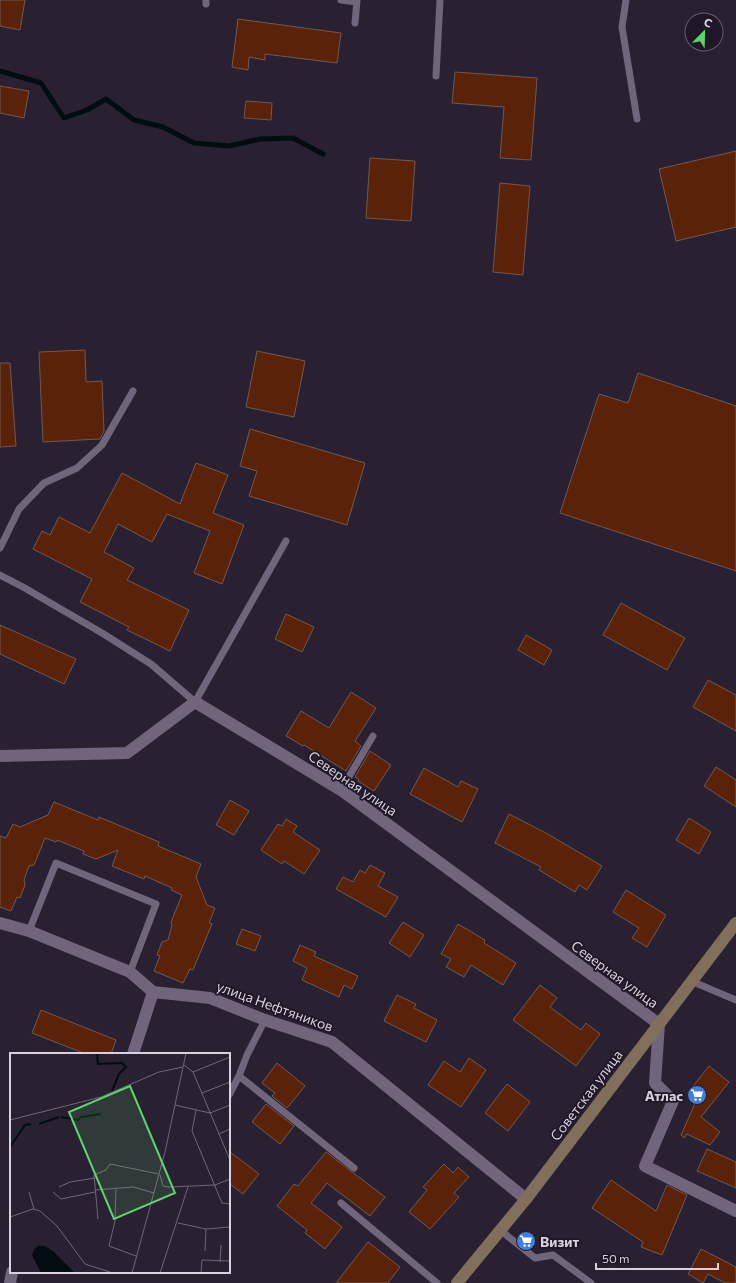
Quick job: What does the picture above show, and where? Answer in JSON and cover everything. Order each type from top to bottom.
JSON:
[{"type":"street","points":[[0,756],[127,753],[195,702]]},
{"type":"street","name":"Северная улица","points":[[195,702],[341,790],[658,1024]]},
{"type":"street","points":[[0,923],[29,931],[130,972],[153,992],[133,1053]]},
{"type":"street","name":"Советская улица","points":[[461,1282],[736,923]]},
{"type":"street","name":"улица Нефтяников","points":[[153,992],[210,998],[265,1020],[332,1042],[526,1199]]},
{"type":"street","points":[[658,1024],[655,1083],[673,1101],[645,1166],[736,1210]]},
{"type":"street","points":[[10,1283],[12,1273]]},
{"type":"lane","points":[[341,0],[357,1],[355,23]]},
{"type":"lane","points":[[436,76],[440,0]]},
{"type":"lane","points":[[626,0],[622,27],[637,119]]},
{"type":"lane","points":[[0,548],[19,509],[44,483],[77,468],[102,445],[133,391]]},
{"type":"lane","points":[[0,575],[23,586],[151,664],[195,702],[286,541]]},
{"type":"lane","points":[[341,790],[373,736]]},
{"type":"lane","points":[[29,931],[56,863],[156,904],[130,972]]},
{"type":"lane","points":[[691,981],[736,1000]]},
{"type":"lane","points":[[230,1093],[265,1020]]},
{"type":"lane","points":[[239,1076],[354,1168]]},
{"type":"lane","points":[[341,1203],[437,1283]]},
{"type":"lane","points":[[500,1230],[535,1258],[553,1255],[591,1283]]},
{"type":"building","points":[[0,0],[25,0],[20,30],[0,26]]},
{"type":"building","points":[[238,19],[341,33],[337,63],[265,54],[265,60],[249,57],[248,70],[232,67]]},
{"type":"building","points":[[455,72],[537,78],[531,160],[500,158],[504,107],[452,103]]},
{"type":"building","points":[[0,86],[29,91],[24,118],[0,113]]},
{"type":"building","points":[[246,101],[272,103],[271,120],[244,118]]},
{"type":"building","points":[[736,151],[736,227],[676,241],[659,169]]},
{"type":"building","points":[[370,158],[415,161],[411,221],[366,218]]},
{"type":"building","points":[[500,183],[530,186],[523,275],[493,272]]},
{"type":"building","points":[[85,350],[86,382],[102,381],[104,431],[100,439],[43,442],[39,352]]},
{"type":"building","points":[[257,351],[305,361],[294,417],[246,407]]},
{"type":"building","points":[[0,363],[10,363],[16,446],[0,447]]},
{"type":"building","points":[[638,373],[736,406],[736,571],[560,513],[599,394],[628,403]]},
{"type":"building","points":[[250,429],[365,463],[347,525],[249,496],[257,471],[240,466]]},
{"type":"building","points":[[196,463],[228,475],[213,513],[244,525],[222,584],[194,573],[210,531],[167,514],[152,542],[118,524],[104,552],[134,568],[127,580],[189,610],[170,651],[127,630],[129,627],[80,602],[92,579],[33,549],[42,531],[50,535],[59,517],[90,533],[122,473],[180,504]]},
{"type":"building","points":[[621,603],[685,638],[667,670],[603,635]]},
{"type":"building","points":[[286,614],[314,627],[302,652],[275,639]]},
{"type":"building","points":[[0,625],[76,659],[64,684],[0,654]]},
{"type":"building","points":[[526,635],[552,650],[544,665],[518,650]]},
{"type":"building","points":[[708,680],[736,695],[736,731],[693,707]]},
{"type":"building","points":[[351,692],[376,708],[355,741],[361,746],[346,771],[304,745],[303,746],[286,736],[301,711],[329,728]]},
{"type":"building","points":[[370,751],[391,765],[374,791],[358,781],[359,779],[355,777]]},
{"type":"building","points":[[716,767],[736,780],[736,807],[704,786]]},
{"type":"building","points":[[424,768],[458,787],[461,781],[478,789],[462,822],[410,794]]},
{"type":"building","points":[[230,800],[249,811],[234,835],[216,825]]},
{"type":"building","points":[[54,802],[98,820],[99,817],[159,842],[158,846],[201,864],[196,877],[207,905],[215,908],[209,923],[212,924],[193,970],[190,969],[183,983],[154,971],[160,956],[157,955],[162,942],[168,940],[172,925],[171,922],[182,895],[171,890],[172,888],[145,876],[144,879],[112,866],[118,850],[96,859],[83,854],[84,851],[57,840],[56,842],[45,838],[34,865],[29,866],[24,880],[25,885],[20,898],[17,897],[11,911],[0,907],[0,836],[6,838],[13,824],[20,827],[48,815]]},
{"type":"building","points":[[509,814],[546,833],[602,866],[587,890],[579,885],[575,892],[539,870],[541,867],[495,843]]},
{"type":"building","points":[[689,818],[711,832],[699,854],[676,840]]},
{"type":"building","points":[[286,819],[297,826],[293,832],[320,850],[304,874],[284,861],[282,864],[261,850],[278,824],[282,826]]},
{"type":"building","points":[[370,865],[385,873],[378,886],[398,897],[386,917],[336,889],[343,877],[353,882],[360,870],[365,873]]},
{"type":"building","points":[[626,890],[666,915],[647,947],[632,938],[639,928],[613,912]]},
{"type":"building","points":[[403,922],[424,935],[410,957],[389,943]]},
{"type":"building","points":[[458,924],[485,940],[484,943],[516,963],[503,985],[471,965],[464,977],[446,967],[451,959],[441,954]]},
{"type":"building","points":[[242,929],[261,936],[255,951],[236,944]]},
{"type":"building","points":[[300,945],[316,952],[314,956],[358,976],[352,989],[344,985],[339,997],[302,980],[307,968],[293,961]]},
{"type":"building","points":[[540,985],[557,998],[550,1007],[581,1030],[586,1023],[600,1034],[576,1066],[513,1020]]},
{"type":"building","points":[[397,995],[416,1004],[414,1008],[437,1020],[426,1042],[384,1021]]},
{"type":"building","points":[[41,1010],[116,1040],[111,1053],[83,1053],[32,1033]]},
{"type":"building","points":[[469,1058],[486,1070],[461,1107],[428,1085],[444,1061],[460,1072]]},
{"type":"building","points":[[277,1063],[305,1086],[287,1108],[272,1096],[275,1093],[262,1083]]},
{"type":"building","points":[[709,1066],[729,1082],[701,1117],[720,1132],[710,1145],[687,1134],[684,1138],[681,1135],[696,1101],[687,1094]]},
{"type":"building","points":[[507,1084],[530,1102],[508,1131],[485,1113]]},
{"type":"building","points":[[266,1104],[294,1126],[280,1144],[252,1122]]},
{"type":"building","points":[[707,1149],[736,1162],[736,1188],[697,1171]]},
{"type":"building","points":[[230,1152],[259,1174],[243,1194],[230,1184]]},
{"type":"building","points":[[326,1152],[385,1197],[370,1216],[327,1183],[311,1203],[342,1227],[325,1249],[305,1233],[307,1230],[277,1206],[294,1184],[298,1186]]},
{"type":"building","points":[[444,1164],[453,1173],[458,1167],[469,1177],[454,1193],[459,1197],[430,1229],[409,1212],[427,1190],[423,1187]]},
{"type":"building","points":[[611,1180],[656,1211],[667,1185],[687,1195],[662,1255],[641,1247],[643,1242],[592,1208]]},
{"type":"building","points":[[368,1242],[400,1267],[388,1283],[336,1283]]},
{"type":"building","points":[[701,1249],[736,1267],[736,1283],[725,1283],[708,1274],[703,1283],[688,1274]]},
{"type":"waterway","points":[[0,71],[41,83],[64,118],[87,110],[106,99],[134,120],[163,127],[194,143],[229,146],[260,139],[293,138],[323,154]]},
{"type":"place","name":"Атлас","points":[[697,1095]]},
{"type":"place","name":"Визит","points":[[526,1241]]}]
